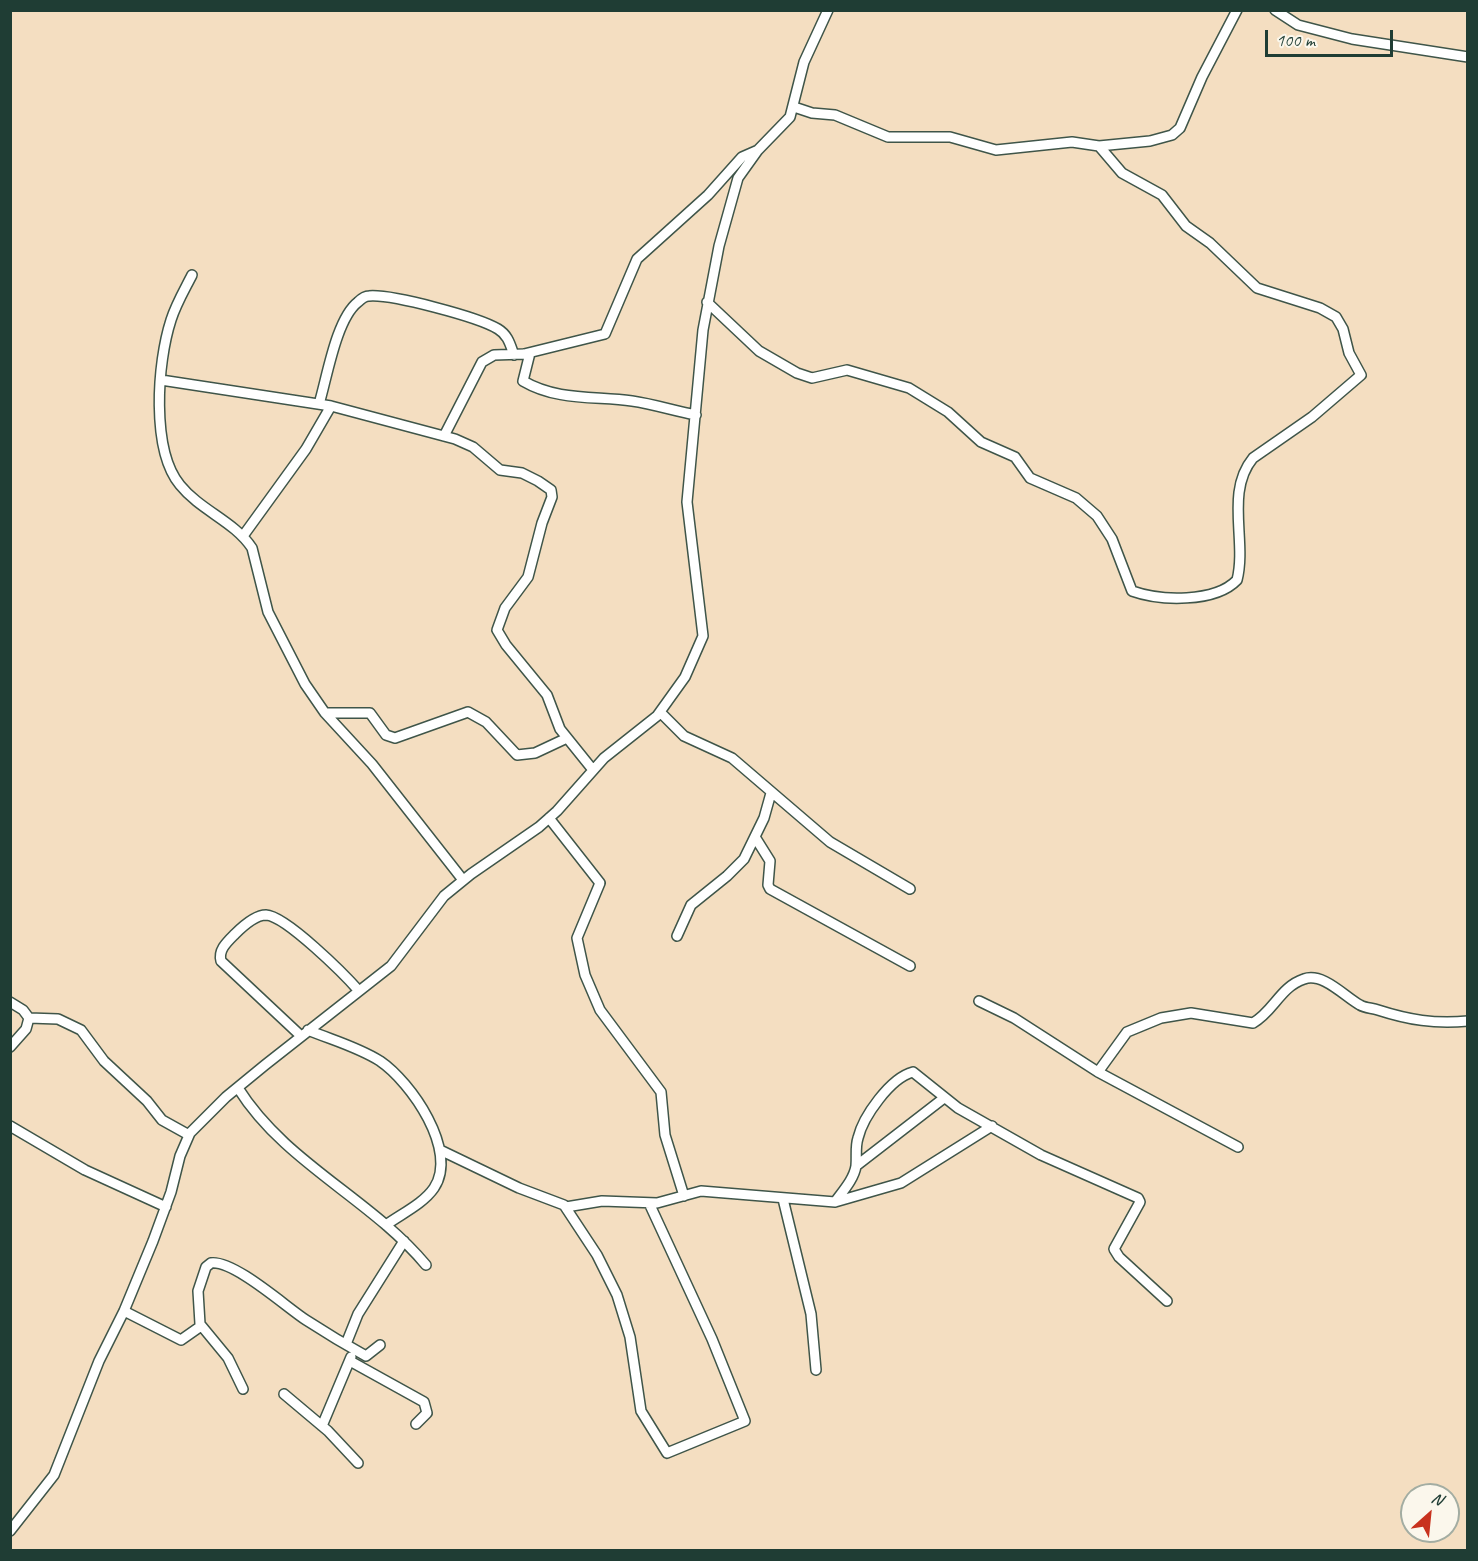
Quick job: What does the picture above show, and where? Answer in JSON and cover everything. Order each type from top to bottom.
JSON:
[{"type":"street","points":[[10,1531],[52,1479],[99,1361],[124,1311],[166,1207],[189,1135],[238,1088],[304,1033],[391,966],[435,907],[463,880],[549,818],[620,744],[661,713],[685,677],[703,636],[687,502],[708,302],[733,193],[742,172],[758,150],[785,124],[794,107],[804,62],[828,10]]},
{"type":"street","points":[[794,107],[812,113],[835,115],[874,133],[892,137],[950,137],[1002,150],[1072,142],[1098,146],[1150,141],[1176,133],[1237,10]]},
{"type":"street","points":[[1275,10],[1298,25],[1352,39],[1467,57]]},
{"type":"street","points":[[708,302],[759,351],[797,373],[812,378],[847,370],[909,388],[948,412],[981,442],[1016,457],[1030,478],[1080,500],[1096,516],[1112,539],[1132,591],[1154,597],[1177,599],[1198,597],[1231,585],[1238,580],[1240,567],[1239,496],[1247,467],[1253,458],[1312,417],[1361,378],[1361,374],[1349,353],[1343,329],[1336,317],[1320,308],[1257,288],[1210,243],[1186,226],[1162,195],[1122,173],[1098,146]]},
{"type":"street","points":[[444,436],[482,362],[494,355],[530,353],[605,334],[637,259],[708,195],[742,157],[758,150]]},
{"type":"street","points":[[192,274],[171,321],[161,380],[161,418],[172,474],[198,504],[243,536],[252,548],[268,612],[276,632],[305,684],[325,713],[372,764],[463,880]]},
{"type":"street","points":[[319,404],[346,317],[355,304],[366,296],[405,302],[485,322],[507,336],[514,355]]},
{"type":"street","points":[[530,353],[523,381],[544,390],[569,397],[636,401],[696,416]]},
{"type":"street","points":[[161,380],[331,406],[444,436],[473,447],[500,470],[522,473],[552,491],[528,577],[507,604],[497,630],[506,645],[548,695],[559,726],[593,770]]},
{"type":"street","points":[[243,536],[306,449],[331,406]]},
{"type":"street","points":[[325,713],[370,713],[386,735],[395,738],[461,714],[473,713],[495,731],[511,751],[518,755],[535,753],[567,738]]},
{"type":"street","points":[[661,713],[680,734],[727,754],[830,842],[910,889]]},
{"type":"street","points":[[678,936],[690,906],[737,866],[764,818],[771,793]]},
{"type":"street","points":[[549,818],[600,883],[577,937],[585,975],[600,1010],[661,1092],[665,1135],[684,1196]]},
{"type":"street","points":[[755,837],[770,861],[768,885],[770,890],[910,966]]},
{"type":"street","points":[[359,992],[323,956],[274,917],[262,916],[245,925],[221,951],[221,961],[304,1033],[367,1054],[392,1070],[417,1099],[440,1150],[441,1161],[432,1190],[386,1225]]},
{"type":"street","points":[[1098,1072],[1121,1038],[1133,1029],[1179,1013],[1253,1023],[1269,1010],[1287,987],[1305,978],[1318,979],[1362,1006],[1402,1018],[1437,1023],[1467,1021]]},
{"type":"street","points":[[979,1001],[1014,1018],[1098,1072],[1238,1147]]},
{"type":"street","points":[[10,1002],[23,1010],[29,1018]]},
{"type":"street","points":[[10,1047],[26,1029],[29,1018]]},
{"type":"street","points":[[29,1018],[58,1019],[81,1030],[104,1061],[147,1101],[162,1120],[189,1135]]},
{"type":"street","points":[[835,1202],[856,1167],[857,1140],[861,1125],[870,1110],[903,1076],[913,1072],[944,1098],[1053,1162],[1138,1198],[1140,1202],[1114,1249],[1119,1257],[1167,1301]]},
{"type":"street","points":[[238,1088],[272,1133],[386,1225],[426,1265]]},
{"type":"street","points":[[856,1167],[944,1098]]},
{"type":"street","points":[[10,1126],[85,1170],[166,1207]]},
{"type":"street","points":[[566,1208],[602,1201],[649,1203],[709,1191],[835,1202],[901,1183],[992,1126]]},
{"type":"street","points":[[440,1150],[542,1198],[562,1203],[566,1208],[597,1255],[617,1295],[630,1337],[641,1411],[667,1453],[744,1421],[712,1339],[649,1203]]},
{"type":"street","points":[[783,1199],[811,1314],[816,1370]]},
{"type":"street","points":[[346,1344],[358,1314],[404,1241]]},
{"type":"street","points":[[243,1389],[228,1358],[201,1326],[198,1291],[206,1267],[215,1262],[251,1280],[295,1312],[355,1350],[369,1356],[380,1345]]},
{"type":"street","points":[[124,1311],[181,1340],[201,1326]]},
{"type":"street","points":[[322,1426],[355,1350]]},
{"type":"street","points":[[350,1361],[424,1402],[427,1413],[416,1424]]},
{"type":"street","points":[[284,1394],[322,1426],[358,1463]]}]
